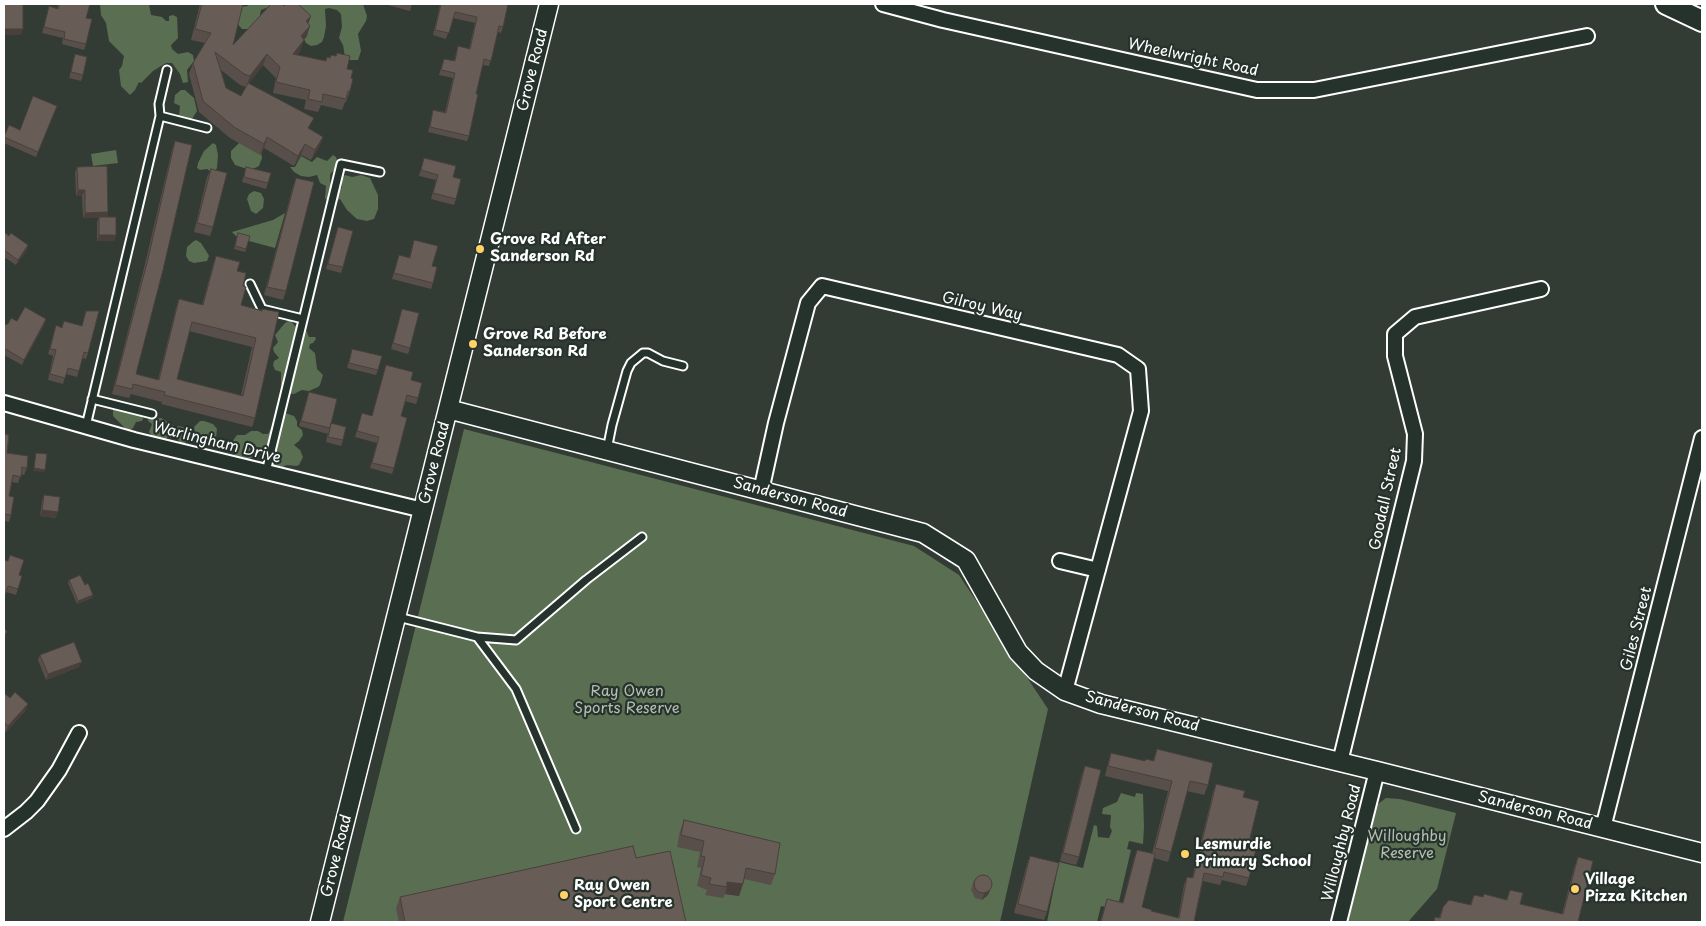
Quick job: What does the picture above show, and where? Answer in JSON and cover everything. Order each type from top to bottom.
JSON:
[{"type":"main road","points":[[1666,4],[1702,22]]},
{"type":"street","name":"Grove Road","points":[[320,922],[549,4]]},
{"type":"street","name":"Wheelwright Road","points":[[884,4],[943,20],[1257,90],[1314,90],[1587,36]]},
{"type":"street","name":"Gilroy Way","points":[[761,491],[776,423],[808,303],[822,286],[1118,355],[1138,368],[1141,411],[1065,690]]},
{"type":"street","name":"Goodall Street","points":[[1340,762],[1414,460],[1415,434],[1395,356],[1396,334],[1415,317],[1541,289]]},
{"type":"street","name":"Warlingham Drive","points":[[4,404],[134,440],[423,510]]},
{"type":"street","name":"Sanderson Road","points":[[448,409],[923,533],[966,560],[1018,652],[1036,671],[1065,690],[1101,704],[1702,853]]},
{"type":"street","name":"Giles Street","points":[[1603,828],[1702,438]]},
{"type":"street","points":[[1060,561],[1098,570]]},
{"type":"street","points":[[4,828],[26,812],[42,795],[59,770],[79,733]]},
{"type":"street","name":"Willoughby Road","points":[[1339,922],[1377,771]]},
{"type":"lane","points":[[86,426],[160,116],[158,104],[167,70]]},
{"type":"lane","points":[[160,116],[206,128]]},
{"type":"lane","points":[[266,472],[341,164],[380,172]]},
{"type":"lane","points":[[250,284],[262,308],[303,319]]},
{"type":"lane","points":[[607,450],[614,417],[631,363],[643,353],[648,353],[662,361],[683,366]]},
{"type":"lane","points":[[92,399],[152,414]]},
{"type":"lane","points":[[397,617],[477,637],[516,640],[586,580],[642,537]]},
{"type":"lane","points":[[477,637],[516,689],[576,829]]},
{"type":"green space","points":[[100,4],[149,4],[151,15],[162,17],[166,21],[169,21],[169,16],[177,17],[178,38],[171,45],[172,49],[178,54],[188,52],[193,55],[194,61],[187,70],[188,82],[183,83],[180,74],[172,63],[166,63],[153,71],[141,83],[139,82],[130,95],[121,86],[119,70],[124,56],[109,41],[106,23],[101,15]]},
{"type":"green space","points":[[247,4],[276,4],[261,10],[259,20],[250,29],[242,29],[236,22],[239,7],[248,6]]},
{"type":"green space","points":[[286,4],[363,4],[367,16],[358,34],[361,51],[358,60],[349,60],[345,57],[343,45],[339,38],[342,27],[341,14],[337,10],[325,9],[326,26],[324,37],[322,42],[311,46],[306,43]]},
{"type":"green space","points":[[181,90],[185,90],[194,98],[197,111],[192,119],[179,116],[180,106],[174,103],[175,95]]},
{"type":"green space","points":[[241,141],[261,152],[262,158],[259,166],[247,169],[235,165],[231,158],[231,151]]},
{"type":"green space","points":[[213,143],[216,145],[218,155],[217,168],[215,171],[200,170],[197,168],[198,163],[204,151]]},
{"type":"green space","points":[[116,150],[118,163],[93,166],[91,154]]},
{"type":"green space","points":[[333,155],[338,163],[337,168],[330,175],[332,186],[342,188],[341,180],[345,175],[352,177],[361,175],[370,178],[378,195],[378,209],[374,219],[367,221],[357,219],[347,210],[340,199],[327,201],[325,198],[326,186],[320,183],[317,175],[301,176],[290,167],[295,167],[301,156],[312,162],[317,157],[327,161]]},
{"type":"green space","points":[[254,191],[261,193],[264,199],[263,208],[256,214],[251,211],[247,199],[249,194]]},
{"type":"green space","points":[[285,213],[275,248],[249,241],[249,239],[236,236],[232,232],[273,220]]},
{"type":"green space","points":[[196,240],[201,243],[208,254],[207,261],[194,263],[189,261],[186,256],[187,247]]},
{"type":"green space","points":[[290,320],[295,326],[299,324],[304,325],[309,337],[315,337],[316,339],[310,344],[309,348],[315,353],[317,369],[323,375],[318,387],[309,391],[302,390],[294,394],[285,393],[281,385],[281,372],[275,370],[273,365],[274,361],[279,358],[273,348],[278,342],[275,335]]},
{"type":"green space","points":[[115,406],[142,414],[142,421],[136,422],[130,430],[126,429],[113,416],[113,408]]},
{"type":"green space","points":[[282,412],[294,416],[297,426],[302,430],[303,435],[294,445],[300,450],[303,457],[299,465],[287,465],[277,469],[266,464],[265,451],[263,449],[258,450],[248,461],[240,460],[235,456],[232,442],[237,435],[245,435],[251,431],[268,434],[278,414]]},
{"type":"green space","points":[[153,415],[155,419],[161,418],[176,427],[188,429],[189,435],[186,442],[180,443],[177,437],[168,436],[165,441],[154,439],[149,432],[152,424],[148,421],[149,416]]},
{"type":"green space","points":[[200,421],[213,424],[217,429],[216,438],[213,441],[208,442],[196,437],[194,427]]},
{"type":"green space","name":"Ray Owen Sports Reserve","points":[[464,429],[914,546],[959,575],[1048,709],[1000,922],[343,922]]},
{"type":"green space","points":[[1121,793],[1135,797],[1136,793],[1143,794],[1144,827],[1143,844],[1129,841],[1127,849],[1131,850],[1117,910],[1101,906],[1097,922],[1047,922],[1059,862],[1083,868],[1094,825],[1097,826],[1098,837],[1109,838],[1112,831],[1110,827],[1111,815],[1102,814],[1103,808],[1117,802]]},
{"type":"green space","name":"Willoughby Reserve","points":[[1386,798],[1400,799],[1456,813],[1437,889],[1408,922],[1348,922],[1373,817],[1378,804]]},
{"type":"building","points":[[4,4],[23,4],[23,29],[4,29]]},
{"type":"building","points":[[59,4],[90,4],[86,18],[92,19],[86,44],[64,39],[65,32],[44,27],[49,6],[58,9]]},
{"type":"building","points":[[202,4],[243,4],[233,45],[271,4],[283,4],[284,6],[286,4],[298,4],[311,16],[306,21],[310,26],[301,36],[304,40],[293,54],[326,61],[327,57],[330,58],[331,55],[336,56],[337,53],[350,56],[347,69],[353,70],[351,78],[353,79],[346,99],[323,94],[322,102],[308,99],[310,90],[276,82],[280,67],[267,54],[250,76],[244,74],[215,52],[226,88],[241,96],[248,83],[314,118],[308,128],[323,137],[315,150],[305,144],[298,156],[267,137],[264,144],[234,127],[203,101],[193,63],[211,33],[195,29]]},
{"type":"building","points":[[441,4],[508,4],[503,27],[499,26],[491,61],[484,59],[469,136],[430,127],[433,110],[446,113],[455,73],[441,70],[444,59],[455,61],[458,46],[470,49],[477,17],[455,12],[449,33],[435,30]]},
{"type":"building","points":[[75,54],[87,57],[83,75],[71,72]]},
{"type":"building","points":[[33,96],[57,106],[38,152],[4,137],[9,125],[20,130]]},
{"type":"building","points":[[175,141],[192,145],[163,270],[136,374],[159,380],[179,299],[203,305],[216,256],[240,262],[237,271],[246,273],[243,286],[246,287],[241,305],[262,311],[262,309],[279,312],[255,418],[164,395],[165,392],[133,384],[132,389],[115,385],[148,259]],"holes":[[[192,322],[256,338],[243,396],[177,379]]]},
{"type":"building","points":[[424,158],[456,166],[453,177],[461,179],[456,199],[433,193],[438,175],[421,170]]},
{"type":"building","points":[[107,166],[108,212],[85,213],[85,190],[78,190],[77,167]]},
{"type":"building","points":[[246,167],[271,173],[268,183],[244,177]]},
{"type":"building","points":[[211,169],[227,173],[213,227],[197,223]]},
{"type":"building","points":[[296,178],[314,182],[286,291],[267,287]]},
{"type":"building","points":[[99,217],[116,217],[116,235],[99,235]]},
{"type":"building","points":[[338,227],[353,231],[343,267],[328,264]]},
{"type":"building","points":[[4,232],[9,236],[11,233],[28,245],[18,260],[4,250]]},
{"type":"building","points":[[238,233],[250,236],[246,249],[235,246]]},
{"type":"building","points":[[414,240],[438,246],[432,266],[437,267],[433,283],[394,273],[399,255],[410,258]]},
{"type":"building","points":[[25,307],[46,319],[24,360],[4,348],[4,325],[8,324],[11,318],[17,321]]},
{"type":"building","points":[[402,309],[419,313],[410,348],[393,343]]},
{"type":"building","points":[[86,311],[99,311],[88,353],[84,352],[79,371],[68,368],[65,378],[50,374],[56,350],[50,349],[56,325],[62,328],[64,321],[82,326]]},
{"type":"building","points":[[352,349],[382,356],[378,370],[349,363]]},
{"type":"building","points":[[386,365],[413,372],[411,380],[422,383],[418,398],[407,395],[401,416],[407,418],[394,468],[372,463],[379,437],[357,431],[362,413],[372,416]]},
{"type":"building","points":[[309,392],[337,399],[330,428],[301,421]]},
{"type":"building","points":[[331,423],[346,427],[343,440],[328,437]]},
{"type":"building","points":[[4,434],[9,435],[7,453],[28,456],[27,468],[22,467],[21,477],[13,475],[9,496],[14,497],[11,515],[4,514]]},
{"type":"building","points":[[36,453],[47,454],[45,470],[34,468]]},
{"type":"building","points":[[44,495],[60,497],[58,512],[42,510]]},
{"type":"building","points":[[10,555],[24,560],[19,575],[22,576],[18,589],[8,586],[4,599],[4,560],[8,561]]},
{"type":"building","points":[[80,575],[85,585],[88,583],[93,595],[78,601],[69,580]]},
{"type":"building","points":[[74,642],[82,662],[48,674],[40,655]]},
{"type":"building","points":[[15,692],[28,704],[8,726],[4,722],[4,693],[10,698]]},
{"type":"building","points":[[1157,749],[1213,763],[1208,785],[1190,781],[1171,852],[1155,848],[1172,781],[1108,766],[1111,753],[1145,761],[1146,759],[1154,761]]},
{"type":"building","points":[[1085,766],[1101,770],[1079,857],[1063,853]]},
{"type":"building","points":[[1216,784],[1245,791],[1243,797],[1259,801],[1250,838],[1258,841],[1249,878],[1224,872],[1223,877],[1204,873],[1194,922],[1101,922],[1107,899],[1123,903],[1137,850],[1155,854],[1142,907],[1179,918],[1187,877],[1193,878]]},
{"type":"building","points":[[684,820],[780,843],[775,874],[746,868],[743,884],[727,882],[727,887],[709,884],[711,878],[701,875],[705,857],[701,856],[704,841],[681,835]]},
{"type":"building","name":"Ray Owen Sport Centre","points":[[633,846],[636,858],[670,851],[686,922],[405,922],[400,897]]},
{"type":"building","points":[[1030,856],[1059,863],[1047,912],[1018,904]]},
{"type":"building","points":[[1578,857],[1593,861],[1578,922],[1434,922],[1435,917],[1440,918],[1443,907],[1449,900],[1471,905],[1474,895],[1483,897],[1484,894],[1507,900],[1510,890],[1523,893],[1520,904],[1563,914]]},
{"type":"building","points":[[983,875],[989,878],[992,884],[989,890],[983,893],[977,890],[974,884],[977,878]]},
{"type":"place","name":"Grove Rd After Sanderson Rd","points":[[480,249]]},
{"type":"place","name":"Grove Rd Before Sanderson Rd","points":[[473,344]]},
{"type":"place","name":"Lesmurdie Primary School","points":[[1185,854]]},
{"type":"place","name":"Village Pizza Kitchen","points":[[1575,889]]},
{"type":"place","name":"Ray Owen Sport Centre","points":[[564,895]]}]
